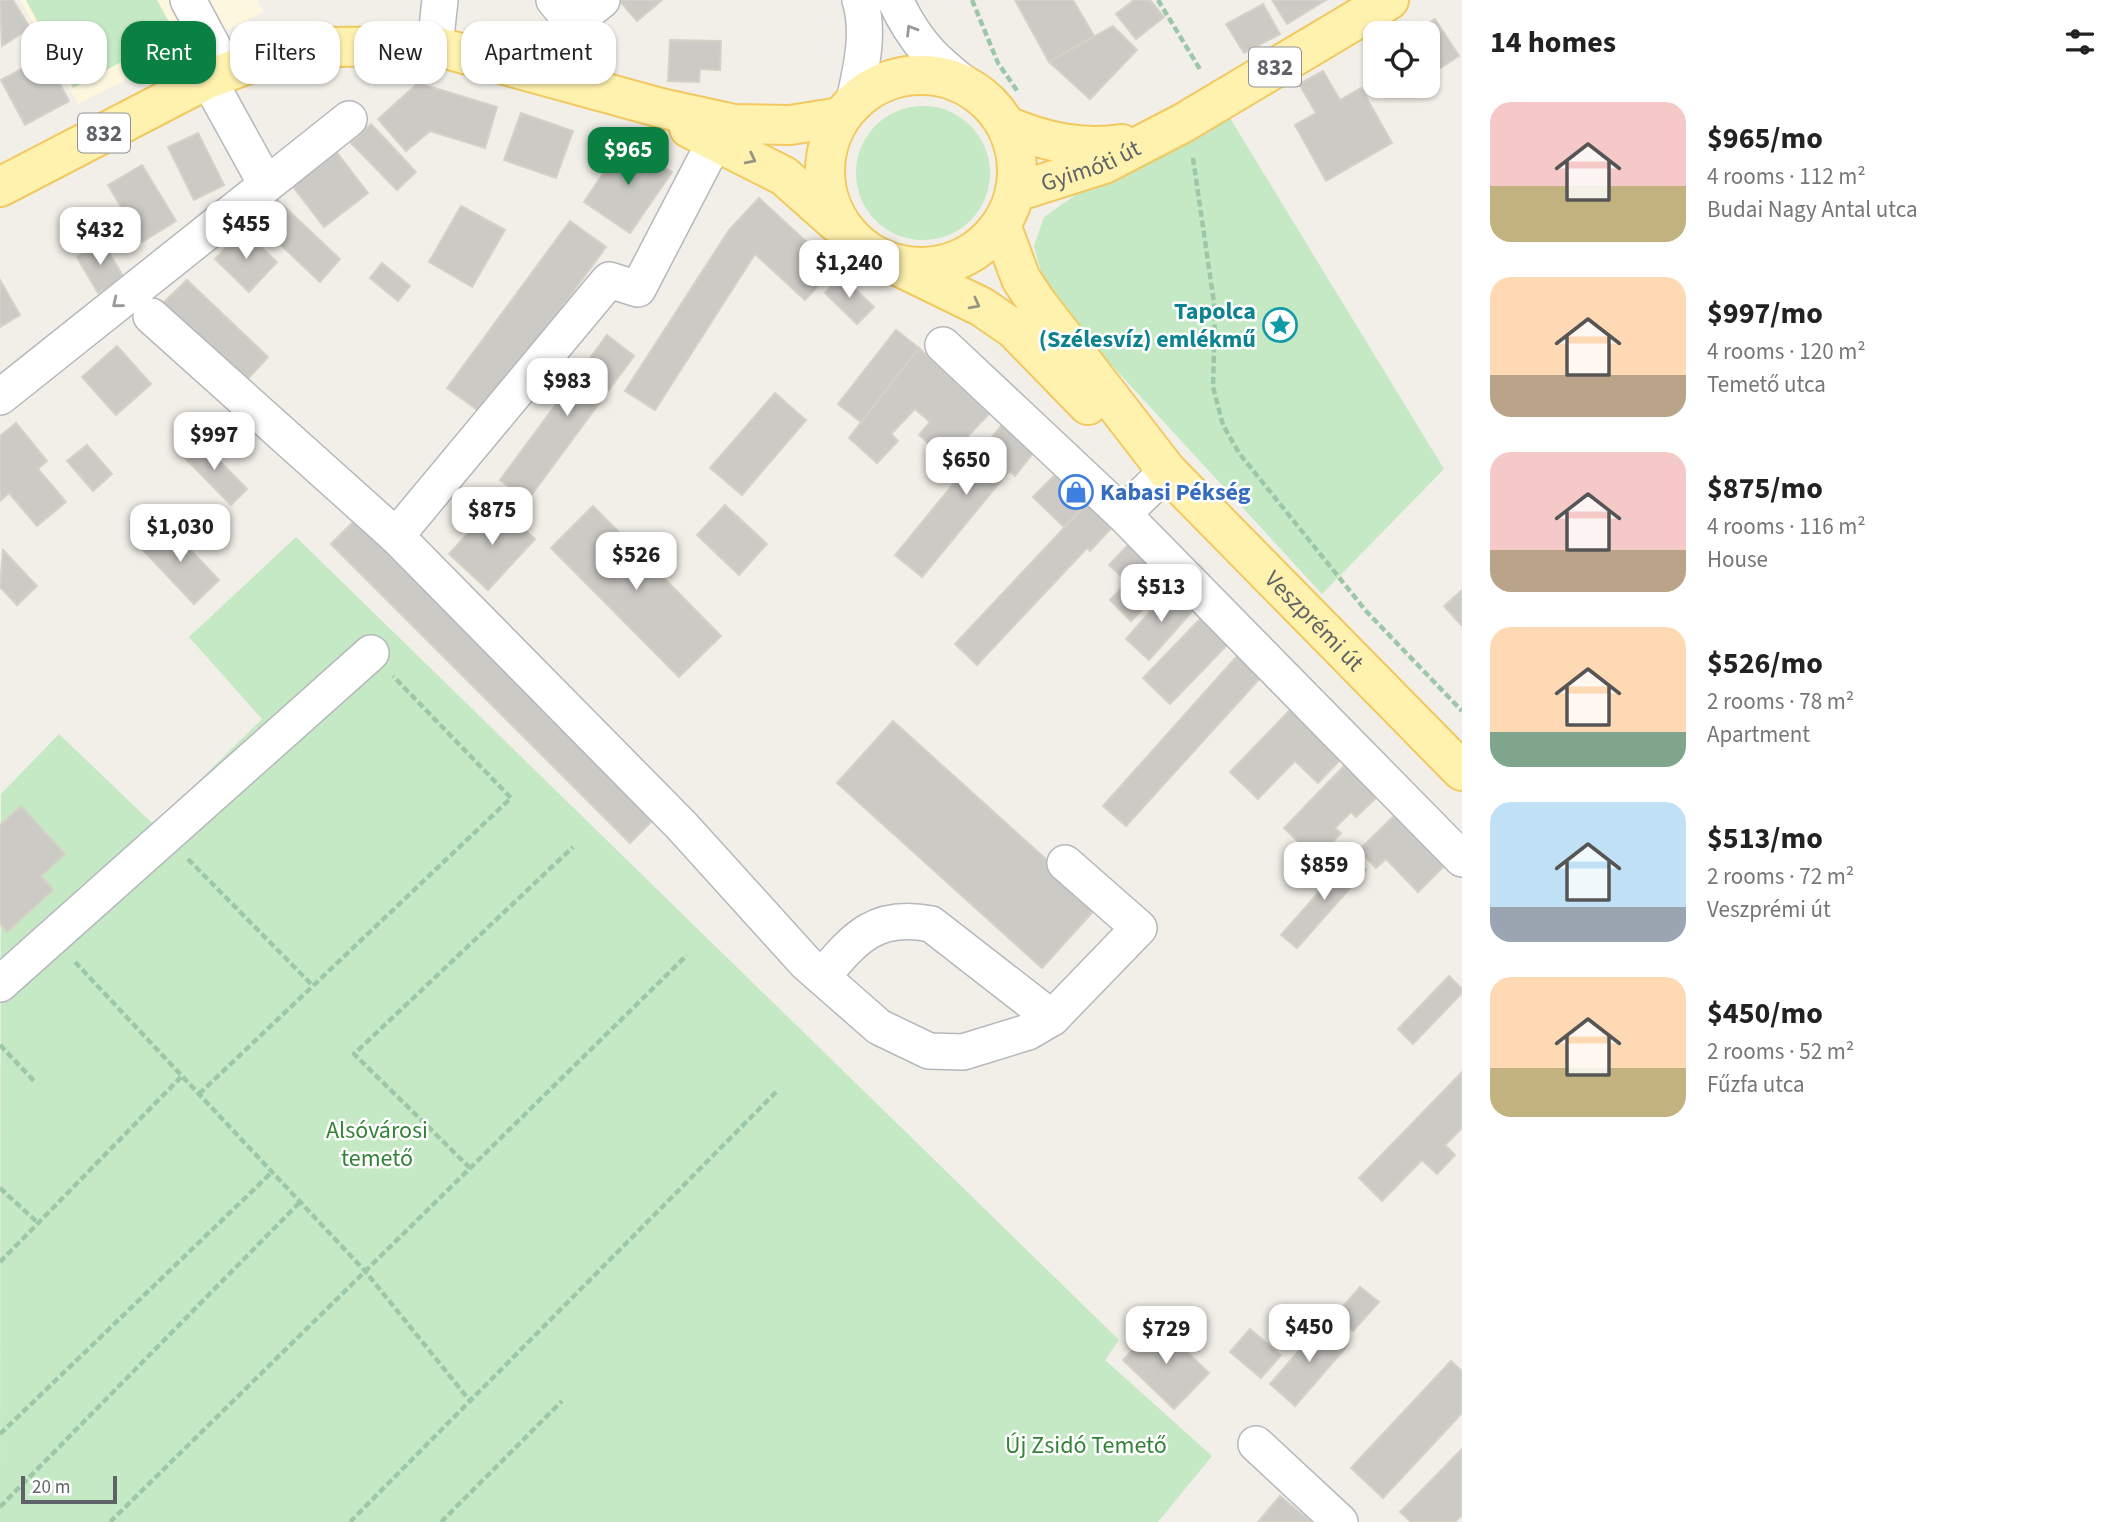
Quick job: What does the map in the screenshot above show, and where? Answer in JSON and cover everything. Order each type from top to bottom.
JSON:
[{"type":"main road","name":"Gyimóti út","points":[[1008,209],[1104,164],[1172,128],[1389,0]]},
{"type":"main road","name":"832","points":[[0,187],[217,75],[262,59],[323,47],[354,47]]},
{"type":"main road","name":"832","points":[[447,49],[734,124],[790,125],[847,109],[890,80],[910,75],[951,79],[970,88],[991,104],[1015,111],[1018,169],[1008,209],[972,253],[947,265],[919,268],[892,263],[866,251],[784,176],[624,97]]},
{"type":"main road","name":"832","points":[[845,231],[832,210],[825,174],[830,139],[847,109]]},
{"type":"main road","name":"Gyimóti út","points":[[1015,111],[1053,144],[1097,148],[1125,144],[1172,128]]},
{"type":"main road","name":"Veszprémi út","points":[[1008,209],[1021,279],[1167,471],[1462,771]]},
{"type":"main road","name":"Veszprémi út","points":[[892,263],[982,307],[1014,329],[1119,441],[1167,471]]},
{"type":"street","points":[[188,0],[217,75],[266,184]]},
{"type":"street","points":[[438,21],[440,0]]},
{"type":"street","points":[[554,0],[573,23],[602,0]]},
{"type":"street","points":[[847,109],[863,50],[863,11],[860,0]]},
{"type":"street","points":[[895,0],[920,45],[935,62],[970,88]]},
{"type":"street","points":[[0,397],[349,119]]},
{"type":"street","points":[[396,536],[609,280],[638,289],[715,141]]},
{"type":"street","points":[[151,316],[396,536],[681,825],[822,977],[879,1027],[929,1051],[963,1052],[1001,1042],[1052,1018],[1139,928],[1065,863]]},
{"type":"street","points":[[943,345],[1123,514],[1462,859]]},
{"type":"street","points":[[1123,514],[1167,471]]},
{"type":"street","points":[[0,984],[371,653]]},
{"type":"street","points":[[822,977],[855,939],[879,925],[915,921],[931,924],[1052,1018]]},
{"type":"street","points":[[1256,1444],[1340,1522]]},
{"type":"path","points":[[972,0],[1015,111]]},
{"type":"path","points":[[1158,0],[1205,79]]},
{"type":"path","points":[[1172,128],[1192,141],[1215,310],[1213,387],[1223,425],[1239,453],[1366,611],[1462,710]]},
{"type":"path","points":[[199,1094],[511,798],[371,653]]},
{"type":"path","points":[[166,836],[313,986]]},
{"type":"path","points":[[470,1168],[354,1055],[573,847]]},
{"type":"path","points":[[52,937],[365,1271],[470,1401]]},
{"type":"path","points":[[110,1522],[687,955]]},
{"type":"path","points":[[0,1045],[36,1082]]},
{"type":"path","points":[[0,1262],[182,1076]]},
{"type":"path","points":[[350,1522],[776,1092]]},
{"type":"path","points":[[0,1434],[271,1172]]},
{"type":"path","points":[[0,1188],[38,1223]]},
{"type":"path","points":[[0,1507],[300,1202]]},
{"type":"path","points":[[441,1522],[562,1401]]},
{"type":"shaded area","points":[[20,0],[257,0],[263,12],[245,21],[230,21],[230,28],[216,35],[216,21],[121,21],[121,83],[78,104],[67,84],[107,84],[107,21],[32,21]]},
{"type":"green space","points":[[26,0],[157,0],[168,21],[121,21],[121,62],[107,70],[107,21],[37,21]]},
{"type":"green space","points":[[923,106],[949,111],[970,126],[985,147],[990,173],[985,199],[970,220],[949,235],[923,240],[897,235],[876,220],[861,199],[856,173],[861,147],[876,126],[897,111]]},
{"type":"green space","points":[[1225,110],[1444,469],[1322,594],[1106,359],[1054,295],[1041,272],[1034,246],[1044,217],[1074,196]]},
{"type":"green space","name":"Alsóvárosi temető","points":[[296,537],[1119,1340],[1105,1360],[1212,1456],[1158,1522],[0,1522],[1,794],[59,734],[154,825],[262,719],[189,637]]},
{"type":"building","points":[[0,0],[13,0],[26,21],[21,21],[21,34],[2,46]]},
{"type":"building","points":[[619,0],[662,0],[637,21]]},
{"type":"building","points":[[1015,0],[1073,0],[1094,36],[1049,62]]},
{"type":"building","points":[[1134,0],[1150,0],[1164,17],[1136,39],[1116,14]]},
{"type":"building","points":[[1272,0],[1326,0],[1287,24]]},
{"type":"building","points":[[1263,4],[1280,34],[1244,53],[1226,24]]},
{"type":"building","points":[[1113,26],[1137,50],[1090,99],[1049,62]]},
{"type":"building","points":[[1440,27],[1459,56],[1440,68]]},
{"type":"building","points":[[670,40],[721,41],[720,70],[700,69],[699,82],[668,81]]},
{"type":"building","points":[[21,69],[21,84],[60,84],[69,101],[25,125],[1,80]]},
{"type":"building","points":[[1323,71],[1340,100],[1361,88],[1363,98],[1367,98],[1392,143],[1326,181],[1295,125],[1316,113],[1299,84]]},
{"type":"building","points":[[417,84],[497,107],[485,148],[430,131],[406,151],[378,119]]},
{"type":"building","points":[[521,113],[573,131],[556,178],[504,160]]},
{"type":"building","points":[[371,124],[416,172],[397,190],[351,143]]},
{"type":"building","points":[[198,133],[224,185],[194,200],[168,147]]},
{"type":"building","points":[[625,141],[672,172],[630,233],[584,202]]},
{"type":"building","points":[[335,150],[368,193],[324,227],[291,184]]},
{"type":"building","points":[[142,165],[176,221],[142,242],[108,185]]},
{"type":"building","points":[[274,197],[340,259],[320,282],[253,219]]},
{"type":"building","points":[[759,198],[835,268],[805,300],[755,254],[655,410],[625,391],[729,230]]},
{"type":"building","points":[[461,206],[505,230],[472,287],[429,262]]},
{"type":"building","points":[[570,221],[606,247],[483,414],[447,388]]},
{"type":"building","points":[[243,230],[277,262],[249,292],[215,259]]},
{"type":"building","points":[[103,242],[124,278],[98,293],[77,257]]},
{"type":"building","points":[[382,263],[410,286],[398,301],[370,278]]},
{"type":"building","points":[[841,276],[874,307],[857,324],[825,293]]},
{"type":"building","points":[[0,280],[20,315],[0,327]]},
{"type":"building","points":[[187,280],[268,357],[244,383],[162,304]]},
{"type":"building","points":[[896,330],[919,348],[861,422],[838,404]]},
{"type":"building","points":[[607,335],[634,356],[527,501],[500,480]]},
{"type":"building","points":[[117,346],[151,384],[116,415],[82,377]]},
{"type":"building","points":[[919,348],[989,414],[946,459],[919,435],[930,422],[915,409],[891,434],[898,441],[877,463],[849,438]]},
{"type":"building","points":[[775,393],[806,420],[742,495],[710,468]]},
{"type":"building","points":[[1006,420],[1038,447],[1015,476],[1009,471],[922,577],[895,555]]},
{"type":"building","points":[[16,423],[47,461],[38,469],[66,502],[37,526],[9,493],[0,501],[0,436]]},
{"type":"building","points":[[198,439],[247,489],[231,505],[182,455]]},
{"type":"building","points":[[87,445],[112,474],[93,491],[67,461]]},
{"type":"building","points":[[1061,469],[1092,498],[1064,527],[1033,497]]},
{"type":"building","points":[[1092,498],[1117,522],[1090,551],[1087,548],[977,665],[955,644]]},
{"type":"building","points":[[496,503],[535,539],[488,590],[449,554]]},
{"type":"building","points":[[725,505],[767,544],[739,575],[697,535]]},
{"type":"building","points":[[593,506],[721,636],[679,677],[551,548]]},
{"type":"building","points":[[357,518],[655,818],[630,843],[331,544]]},
{"type":"building","points":[[166,524],[219,580],[194,604],[141,548]]},
{"type":"building","points":[[1130,543],[1170,581],[1131,621],[1110,600],[1127,582],[1109,565]]},
{"type":"building","points":[[3,550],[37,586],[17,605],[0,587]]},
{"type":"building","points":[[1172,587],[1195,608],[1149,660],[1126,639]]},
{"type":"building","points":[[1462,590],[1462,626],[1444,606]]},
{"type":"building","points":[[1203,616],[1230,642],[1170,704],[1143,678]]},
{"type":"building","points":[[1238,655],[1262,676],[1126,826],[1103,806]]},
{"type":"building","points":[[1291,709],[1342,758],[1318,783],[1295,761],[1258,799],[1230,772]]},
{"type":"building","points":[[893,721],[1098,906],[1042,968],[837,783]]},
{"type":"building","points":[[1346,764],[1379,795],[1356,817],[1351,812],[1335,828],[1341,833],[1316,859],[1284,828]]},
{"type":"building","points":[[21,806],[65,854],[41,876],[53,890],[7,932],[0,924],[0,825]]},
{"type":"building","points":[[1397,813],[1447,863],[1418,892],[1386,859],[1376,868],[1359,850]]},
{"type":"building","points":[[1351,856],[1366,870],[1297,948],[1281,935]]},
{"type":"building","points":[[1449,976],[1462,989],[1462,993],[1413,1044],[1398,1029]]},
{"type":"building","points":[[1462,1072],[1462,1128],[1445,1145],[1455,1155],[1437,1174],[1422,1160],[1382,1201],[1359,1178]]},
{"type":"building","points":[[1360,1287],[1379,1302],[1353,1331],[1335,1316]]},
{"type":"building","points":[[1323,1323],[1348,1345],[1295,1406],[1270,1384]]},
{"type":"building","points":[[1158,1324],[1209,1373],[1174,1409],[1123,1360]]},
{"type":"building","points":[[1250,1329],[1281,1355],[1261,1378],[1230,1352]]},
{"type":"building","points":[[1451,1361],[1462,1371],[1462,1413],[1383,1498],[1351,1468]]},
{"type":"building","points":[[1462,1449],[1462,1515],[1455,1522],[1411,1522],[1400,1512]]},
{"type":"building","points":[[1280,1496],[1311,1522],[1258,1522]]},
{"type":"place","name":"Tapolca (Szélesvíz) emlékmű","points":[[1280,325]]},
{"type":"place","name":"Kabasi Pékség","points":[[1076,492]]},
{"type":"park label","name":"Új Zsidó Temető","points":[[1086,1445]]}]
